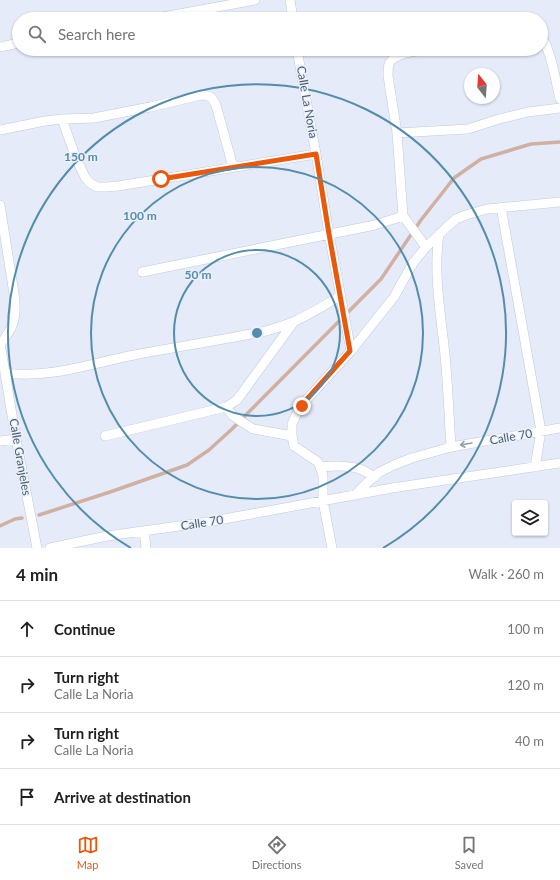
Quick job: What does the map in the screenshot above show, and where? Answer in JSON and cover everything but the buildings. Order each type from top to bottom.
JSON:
[{"type":"street","points":[[190,12],[255,0]]},
{"type":"street","points":[[290,0],[292,12]]},
{"type":"street","points":[[0,46],[12,44]]},
{"type":"street","points":[[548,48],[560,99]]},
{"type":"street","name":"Calle La Noria","points":[[299,56],[350,351]]},
{"type":"street","points":[[399,56],[393,59],[390,63],[388,76],[397,133],[403,216],[424,243]]},
{"type":"street","points":[[0,130],[45,121],[94,118],[207,95],[212,98],[219,113],[232,167]]},
{"type":"street","points":[[397,133],[468,129],[528,112],[560,108]]},
{"type":"street","points":[[62,119],[76,158],[85,177],[90,183],[97,187],[118,186],[316,154]]},
{"type":"street","points":[[332,548],[323,500],[323,475],[318,462],[294,446],[292,424],[297,413],[394,297],[424,243],[439,234],[456,219],[466,215],[487,209],[560,202]]},
{"type":"street","points":[[0,205],[16,314],[13,326],[0,344]]},
{"type":"street","points":[[501,208],[541,431],[535,467]]},
{"type":"street","points":[[142,272],[375,225],[403,216]]},
{"type":"street","points":[[439,234],[436,256],[436,272],[446,367],[451,447]]},
{"type":"street","points":[[5,373],[27,375],[68,370],[133,355],[262,332],[293,322],[341,300]]},
{"type":"street","points":[[105,436],[226,407],[237,400],[293,322]]},
{"type":"street","name":"Calle Granjeles","points":[[0,344],[16,439],[37,548]]},
{"type":"street","points":[[226,407],[233,416],[253,429],[292,436]]},
{"type":"street","name":"Calle 70","points":[[355,495],[380,472],[412,458],[451,447],[560,428]]},
{"type":"street","points":[[0,441],[16,439]]},
{"type":"street","name":"Calle 70","points":[[50,548],[107,536],[208,522],[392,488],[560,462]]},
{"type":"street","points":[[320,467],[353,467],[375,477]]},
{"type":"street","points":[[144,531],[146,548]]},
{"type":"waterway","points":[[39,515],[187,465],[209,450],[232,429],[381,279],[421,220],[454,178],[481,159],[531,144],[560,142]]},
{"type":"waterway","points":[[0,526],[15,519],[22,518]]},
{"type":"route","points":[[161,179],[316,154],[350,351],[302,406]]}]
